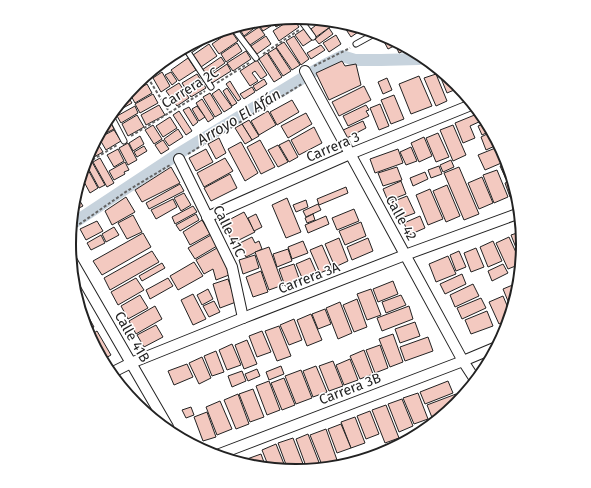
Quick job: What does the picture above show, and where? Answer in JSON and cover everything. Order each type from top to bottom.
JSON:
[{"type":"street","name":"Calle 42","points":[[307,75],[472,375]]},
{"type":"street","name":"Carrera 3","points":[[207,217],[350,154],[467,107]]},
{"type":"street","name":"Calle 41C","points":[[179,159],[232,267],[243,318]]},
{"type":"street","name":"Carrera 3A","points":[[116,370],[131,363],[243,318],[405,255],[514,215]]},
{"type":"street","name":"Calle 41B","points":[[77,269],[164,421]]},
{"type":"street","name":"Carrera 3B","points":[[225,452],[488,351]]},
{"type":"lane","points":[[305,26],[313,37]]},
{"type":"lane","points":[[236,32],[256,58]]},
{"type":"lane","points":[[356,44],[369,37]]},
{"type":"lane","points":[[188,52],[210,87]]},
{"type":"lane","points":[[114,121],[124,140]]},
{"type":"path","name":"Carrera 2C","points":[[92,160],[305,26]]},
{"type":"path","points":[[76,226],[127,191],[179,159],[343,51]]},
{"type":"path","points":[[149,80],[170,112]]},
{"type":"building","points":[[284,24],[297,24],[299,27],[279,41],[273,31]]},
{"type":"building","points":[[271,25],[271,26],[263,31],[260,27]]},
{"type":"building","points":[[316,25],[330,27],[316,37],[311,29]]},
{"type":"building","points":[[259,27],[265,35],[250,45],[244,37]]},
{"type":"building","points":[[255,28],[244,36],[241,31]]},
{"type":"building","points":[[329,28],[333,34],[319,44],[315,39]]},
{"type":"building","points":[[304,29],[312,40],[303,46],[295,35]]},
{"type":"building","points":[[346,30],[357,33],[351,37]]},
{"type":"building","points":[[233,33],[238,41],[219,54],[212,44],[222,37]]},
{"type":"building","points":[[336,35],[341,44],[329,52],[323,43]]},
{"type":"building","points":[[266,36],[271,44],[257,54],[251,46]]},
{"type":"building","points":[[294,36],[309,59],[301,65],[286,41]]},
{"type":"building","points":[[284,42],[300,65],[292,70],[276,47]]},
{"type":"building","points":[[237,43],[242,51],[226,62],[221,54]]},
{"type":"building","points":[[385,43],[392,47],[388,49]]},
{"type":"building","points":[[209,44],[217,56],[201,67],[193,55]]},
{"type":"building","points":[[321,45],[325,50],[311,59],[307,53]]},
{"type":"building","points":[[276,48],[291,71],[283,76],[268,53]]},
{"type":"building","points":[[246,51],[251,59],[233,71],[227,63]]},
{"type":"building","points":[[267,53],[282,77],[274,82],[259,59]]},
{"type":"building","points":[[221,57],[225,63],[206,76],[202,70]]},
{"type":"building","points":[[188,58],[196,70],[179,81],[171,70]]},
{"type":"building","points":[[257,60],[267,75],[261,79],[255,71],[252,73],[258,81],[250,86],[240,71]]},
{"type":"building","points":[[342,61],[345,66],[356,64],[361,85],[329,100],[316,73]]},
{"type":"building","points":[[227,64],[231,71],[212,83],[208,77]]},
{"type":"building","points":[[162,72],[170,86],[161,92],[153,78]]},
{"type":"building","points":[[171,72],[177,81],[172,85],[165,75]]},
{"type":"building","points":[[197,74],[206,88],[191,97],[182,83]]},
{"type":"building","points":[[435,74],[437,75],[447,101],[436,106],[424,78]]},
{"type":"building","points":[[419,76],[432,106],[411,114],[399,84]]},
{"type":"building","points":[[387,78],[392,90],[383,94],[378,82]]},
{"type":"building","points":[[264,79],[267,84],[256,91],[253,86]]},
{"type":"building","points":[[441,79],[453,90],[447,93]]},
{"type":"building","points":[[230,81],[241,99],[238,101],[226,84]]},
{"type":"building","points":[[179,83],[189,98],[177,106],[166,91]]},
{"type":"building","points":[[147,84],[152,93],[135,103],[132,97],[140,88]]},
{"type":"building","points":[[364,86],[371,100],[339,116],[332,102]]},
{"type":"building","points":[[252,87],[255,92],[244,99],[240,94]]},
{"type":"building","points":[[227,88],[237,103],[232,106],[223,91]]},
{"type":"building","points":[[219,89],[232,107],[224,112],[212,94]]},
{"type":"building","points":[[210,93],[222,113],[215,117],[203,97]]},
{"type":"building","points":[[153,94],[158,103],[140,113],[135,104]]},
{"type":"building","points":[[394,95],[404,119],[391,124],[381,100]]},
{"type":"building","points":[[130,99],[132,103],[122,108]]},
{"type":"building","points":[[202,99],[214,118],[208,122],[196,103]]},
{"type":"building","points":[[292,100],[299,112],[277,125],[270,112]]},
{"type":"building","points":[[380,104],[389,126],[379,130],[370,108]]},
{"type":"building","points":[[159,105],[165,115],[146,125],[141,115]]},
{"type":"building","points":[[366,105],[369,110],[366,111],[369,116],[348,126],[343,116]]},
{"type":"building","points":[[135,106],[138,113],[121,123],[117,116]]},
{"type":"building","points":[[197,106],[205,117],[199,121],[192,109]]},
{"type":"building","points":[[189,107],[198,122],[193,126],[183,110]]},
{"type":"building","points":[[179,111],[192,131],[186,135],[173,115]]},
{"type":"building","points":[[268,111],[276,125],[259,135],[251,121]]},
{"type":"building","points":[[306,113],[312,124],[288,138],[281,126]]},
{"type":"building","points":[[137,115],[144,127],[128,136],[122,124]]},
{"type":"building","points":[[474,115],[478,122],[470,126],[475,138],[463,143],[455,123]]},
{"type":"building","points":[[170,117],[177,128],[163,137],[156,126]]},
{"type":"building","points":[[249,120],[259,136],[252,140],[242,124]]},
{"type":"building","points":[[363,121],[366,128],[345,139],[341,131]]},
{"type":"building","points":[[112,124],[114,129],[106,133]]},
{"type":"building","points":[[242,124],[252,140],[245,144],[235,128]]},
{"type":"building","points":[[153,125],[162,139],[154,144],[145,130]]},
{"type":"building","points":[[453,125],[466,155],[453,161],[440,130]]},
{"type":"building","points":[[480,125],[486,133],[482,135],[478,126]]},
{"type":"building","points":[[314,127],[322,143],[299,155],[291,140]]},
{"type":"building","points":[[178,129],[183,137],[169,146],[164,139]]},
{"type":"building","points":[[114,130],[121,141],[106,150],[101,141],[104,135]]},
{"type":"building","points":[[438,133],[449,157],[436,162],[426,138]]},
{"type":"building","points":[[486,134],[493,147],[486,150],[481,137]]},
{"type":"building","points":[[140,136],[144,144],[133,151],[129,143]]},
{"type":"building","points":[[424,137],[432,156],[419,162],[411,143]]},
{"type":"building","points":[[219,138],[226,153],[216,159],[208,144]]},
{"type":"building","points":[[163,140],[169,149],[161,154],[155,145]]},
{"type":"building","points":[[260,140],[275,167],[261,174],[247,147]]},
{"type":"building","points":[[289,140],[298,157],[289,162],[279,145]]},
{"type":"building","points":[[241,142],[258,173],[245,181],[228,149]]},
{"type":"building","points":[[128,143],[137,160],[128,165],[119,148]]},
{"type":"building","points":[[99,145],[103,152],[93,157]]},
{"type":"building","points":[[278,145],[288,162],[278,167],[268,150]]},
{"type":"building","points":[[144,146],[147,151],[137,157],[134,152]]},
{"type":"building","points":[[411,147],[417,161],[406,165],[400,152]]},
{"type":"building","points":[[118,149],[124,161],[114,167],[107,155]]},
{"type":"building","points":[[206,149],[213,162],[196,171],[189,158]]},
{"type":"building","points":[[398,149],[403,163],[375,173],[370,159]]},
{"type":"building","points":[[494,149],[500,163],[485,170],[478,155]]},
{"type":"building","points":[[100,158],[114,183],[107,187],[93,162]]},
{"type":"building","points":[[225,158],[233,171],[204,187],[197,173]]},
{"type":"building","points":[[451,160],[454,167],[443,172],[440,165]]},
{"type":"building","points":[[92,162],[105,185],[99,188],[89,169]]},
{"type":"building","points":[[125,162],[129,170],[114,180],[109,171]]},
{"type":"building","points":[[439,166],[442,174],[431,178],[428,170]]},
{"type":"building","points":[[171,167],[180,183],[142,202],[135,190]]},
{"type":"building","points":[[397,167],[402,180],[383,186],[378,173]]},
{"type":"building","points":[[459,167],[479,214],[464,220],[444,173]]},
{"type":"building","points":[[88,170],[98,188],[90,193],[84,182]]},
{"type":"building","points":[[497,170],[508,197],[494,203],[483,175]]},
{"type":"building","points":[[425,172],[428,179],[413,186],[410,178]]},
{"type":"building","points":[[230,174],[237,188],[211,201],[204,188]]},
{"type":"building","points":[[482,177],[493,203],[479,209],[468,183]]},
{"type":"building","points":[[401,181],[406,194],[388,201],[383,189]]},
{"type":"building","points":[[507,182],[510,197],[505,183]]},
{"type":"building","points":[[180,184],[184,191],[149,209],[146,203]]},
{"type":"building","points":[[447,185],[460,216],[446,222],[433,191]]},
{"type":"building","points":[[346,187],[348,193],[319,205],[317,199]]},
{"type":"building","points":[[430,189],[443,219],[428,225],[416,195]]},
{"type":"building","points":[[184,193],[191,205],[181,211],[174,198]]},
{"type":"building","points":[[407,196],[415,213],[399,219],[392,202]]},
{"type":"building","points":[[126,197],[135,212],[112,225],[105,211]]},
{"type":"building","points":[[287,198],[301,232],[286,238],[272,205]]},
{"type":"building","points":[[173,199],[177,207],[156,219],[151,210]]},
{"type":"building","points":[[306,200],[308,207],[296,212],[293,205]]},
{"type":"building","points":[[80,201],[83,206],[78,208]]},
{"type":"building","points":[[318,204],[321,210],[306,217],[303,211]]},
{"type":"building","points":[[193,206],[197,212],[175,224],[172,217]]},
{"type":"building","points":[[354,209],[359,221],[337,230],[332,218]]},
{"type":"building","points":[[244,212],[255,232],[233,243],[223,223]]},
{"type":"building","points":[[196,214],[199,220],[180,231],[176,225]]},
{"type":"building","points":[[256,214],[262,227],[254,231],[248,218]]},
{"type":"building","points":[[313,214],[315,220],[307,223],[305,218]]},
{"type":"building","points":[[133,215],[142,232],[127,239],[118,223]]},
{"type":"building","points":[[326,216],[329,224],[308,233],[305,225]]},
{"type":"building","points":[[420,216],[425,228],[409,235],[404,223]]},
{"type":"building","points":[[202,220],[210,234],[190,245],[183,232]]},
{"type":"building","points":[[97,221],[103,231],[86,240],[80,229]]},
{"type":"building","points":[[361,222],[366,236],[345,245],[339,231]]},
{"type":"building","points":[[114,227],[119,235],[106,242],[102,234]]},
{"type":"building","points":[[143,233],[151,247],[102,275],[93,261]]},
{"type":"building","points":[[515,234],[516,247],[511,235]]},
{"type":"building","points":[[101,235],[105,243],[91,250],[87,243]]},
{"type":"building","points":[[211,235],[217,246],[195,259],[188,248]]},
{"type":"building","points":[[252,237],[255,243],[259,241],[262,249],[246,257],[242,250],[239,252],[236,245]]},
{"type":"building","points":[[509,237],[515,251],[514,266],[508,269],[496,243]]},
{"type":"building","points":[[339,238],[348,261],[335,267],[325,244]]},
{"type":"building","points":[[368,238],[373,251],[352,260],[347,247]]},
{"type":"building","points":[[303,241],[308,253],[292,259],[288,247]]},
{"type":"building","points":[[493,241],[502,261],[488,267],[480,247]]},
{"type":"building","points":[[322,245],[332,268],[320,273],[310,250]]},
{"type":"building","points":[[269,247],[283,285],[269,290],[255,252]]},
{"type":"building","points":[[217,248],[225,262],[229,275],[216,280],[213,269],[204,274],[196,260]]},
{"type":"building","points":[[476,248],[484,267],[471,272],[464,253]]},
{"type":"building","points":[[288,249],[292,261],[277,267],[273,254]]},
{"type":"building","points":[[152,251],[159,262],[110,290],[104,278]]},
{"type":"building","points":[[459,251],[466,267],[456,271],[450,255]]},
{"type":"building","points":[[255,255],[259,268],[243,274],[239,260]]},
{"type":"building","points":[[448,256],[456,274],[436,282],[429,264]]},
{"type":"building","points":[[310,258],[317,274],[303,280],[296,264]]},
{"type":"building","points":[[194,262],[203,276],[178,290],[170,276]]},
{"type":"building","points":[[162,263],[165,268],[142,281],[139,276]]},
{"type":"building","points":[[294,264],[300,281],[285,286],[279,269]]},
{"type":"building","points":[[503,264],[508,273],[492,281],[488,271]]},
{"type":"building","points":[[261,271],[268,292],[253,297],[246,277]]},
{"type":"building","points":[[462,274],[466,284],[445,294],[440,284]]},
{"type":"building","points":[[136,278],[144,290],[118,305],[111,292]]},
{"type":"building","points":[[168,278],[173,286],[150,299],[146,290]]},
{"type":"building","points":[[228,279],[236,302],[220,308],[213,284]]},
{"type":"building","points":[[393,281],[398,294],[378,302],[373,289]]},
{"type":"building","points":[[473,284],[479,296],[455,307],[450,295]]},
{"type":"building","points":[[511,286],[508,301],[503,289]]},
{"type":"building","points":[[208,289],[213,299],[202,305],[197,295]]},
{"type":"building","points":[[371,289],[381,315],[367,320],[357,294]]},
{"type":"building","points":[[193,294],[206,319],[193,325],[181,300]]},
{"type":"building","points":[[140,295],[148,308],[128,319],[121,306]]},
{"type":"building","points":[[401,295],[406,305],[386,313],[382,302]]},
{"type":"building","points":[[503,296],[507,305],[501,323],[499,324],[489,302]]},
{"type":"building","points":[[481,298],[486,308],[462,319],[457,308]]},
{"type":"building","points":[[357,299],[367,327],[354,332],[343,305]]},
{"type":"building","points":[[214,301],[220,312],[209,317],[203,306]]},
{"type":"building","points":[[340,302],[352,333],[338,339],[326,308]]},
{"type":"building","points":[[155,306],[162,319],[136,334],[129,321]]},
{"type":"building","points":[[409,306],[413,319],[382,331],[377,318]]},
{"type":"building","points":[[325,309],[331,324],[318,329],[312,314]]},
{"type":"building","points":[[487,311],[493,326],[471,334],[465,320]]},
{"type":"building","points":[[311,314],[322,340],[307,346],[297,320]]},
{"type":"building","points":[[87,315],[94,327],[92,328]]},
{"type":"building","points":[[294,319],[302,340],[289,345],[280,325]]},
{"type":"building","points":[[415,322],[420,336],[400,343],[395,329]]},
{"type":"building","points":[[156,325],[163,337],[144,347],[137,335]]},
{"type":"building","points":[[279,326],[291,356],[277,361],[265,331]]},
{"type":"building","points":[[97,331],[111,355],[107,357],[94,333]]},
{"type":"building","points":[[262,331],[271,352],[257,357],[249,336]]},
{"type":"building","points":[[393,334],[403,362],[390,367],[379,339]]},
{"type":"building","points":[[428,337],[433,351],[405,361],[400,347]]},
{"type":"building","points":[[247,340],[257,364],[244,369],[235,345]]},
{"type":"building","points":[[232,344],[241,365],[227,370],[219,350]]},
{"type":"building","points":[[380,345],[388,368],[375,373],[366,350]]},
{"type":"building","points":[[364,350],[373,374],[360,379],[350,356]]},
{"type":"building","points":[[216,351],[224,372],[212,376],[204,356]]},
{"type":"building","points":[[202,357],[211,378],[199,384],[189,363]]},
{"type":"building","points":[[350,359],[358,380],[344,385],[336,365]]},
{"type":"building","points":[[333,361],[343,386],[329,391],[319,366]]},
{"type":"building","points":[[187,364],[193,377],[174,385],[168,371]]},
{"type":"building","points":[[281,366],[284,374],[269,380],[266,372]]},
{"type":"building","points":[[316,366],[327,392],[313,397],[303,371]]},
{"type":"building","points":[[257,369],[260,376],[248,381],[245,374]]},
{"type":"building","points":[[301,370],[312,398],[296,404],[285,376]]},
{"type":"building","points":[[242,371],[246,381],[232,387],[228,376]]},
{"type":"building","points":[[284,378],[295,405],[282,410],[271,383]]},
{"type":"building","points":[[269,381],[280,410],[267,415],[256,386]]},
{"type":"building","points":[[448,381],[453,393],[425,404],[420,392]]},
{"type":"building","points":[[253,389],[264,417],[250,422],[239,394]]},
{"type":"building","points":[[418,393],[428,419],[414,424],[403,398]]},
{"type":"building","points":[[238,394],[249,424],[236,429],[224,400]]},
{"type":"building","points":[[456,394],[432,417],[427,405]]},
{"type":"building","points":[[402,399],[413,426],[399,432],[388,404]]},
{"type":"building","points":[[220,401],[232,429],[217,435],[206,407]]},
{"type":"building","points":[[386,405],[399,438],[385,443],[372,410]]},
{"type":"building","points":[[191,407],[194,415],[186,418],[182,410]]},
{"type":"building","points":[[370,411],[379,434],[366,439],[357,416]]},
{"type":"building","points":[[207,412],[216,437],[203,441],[194,417]]},
{"type":"building","points":[[355,417],[365,443],[351,448],[341,422]]},
{"type":"building","points":[[341,424],[351,448],[337,453],[328,429]]},
{"type":"building","points":[[326,429],[337,460],[321,462],[310,435]]},
{"type":"building","points":[[308,434],[319,463],[305,464],[296,439]]},
{"type":"building","points":[[293,438],[303,464],[286,464],[278,443]]},
{"type":"building","points":[[276,444],[284,464],[267,462],[262,450]]},
{"type":"building","points":[[261,454],[264,462],[253,460],[248,459]]},
{"type":"waterway","name":"Arroyo El Afán","points":[[77,221],[178,154],[324,65],[342,56],[355,60],[415,59]]}]
